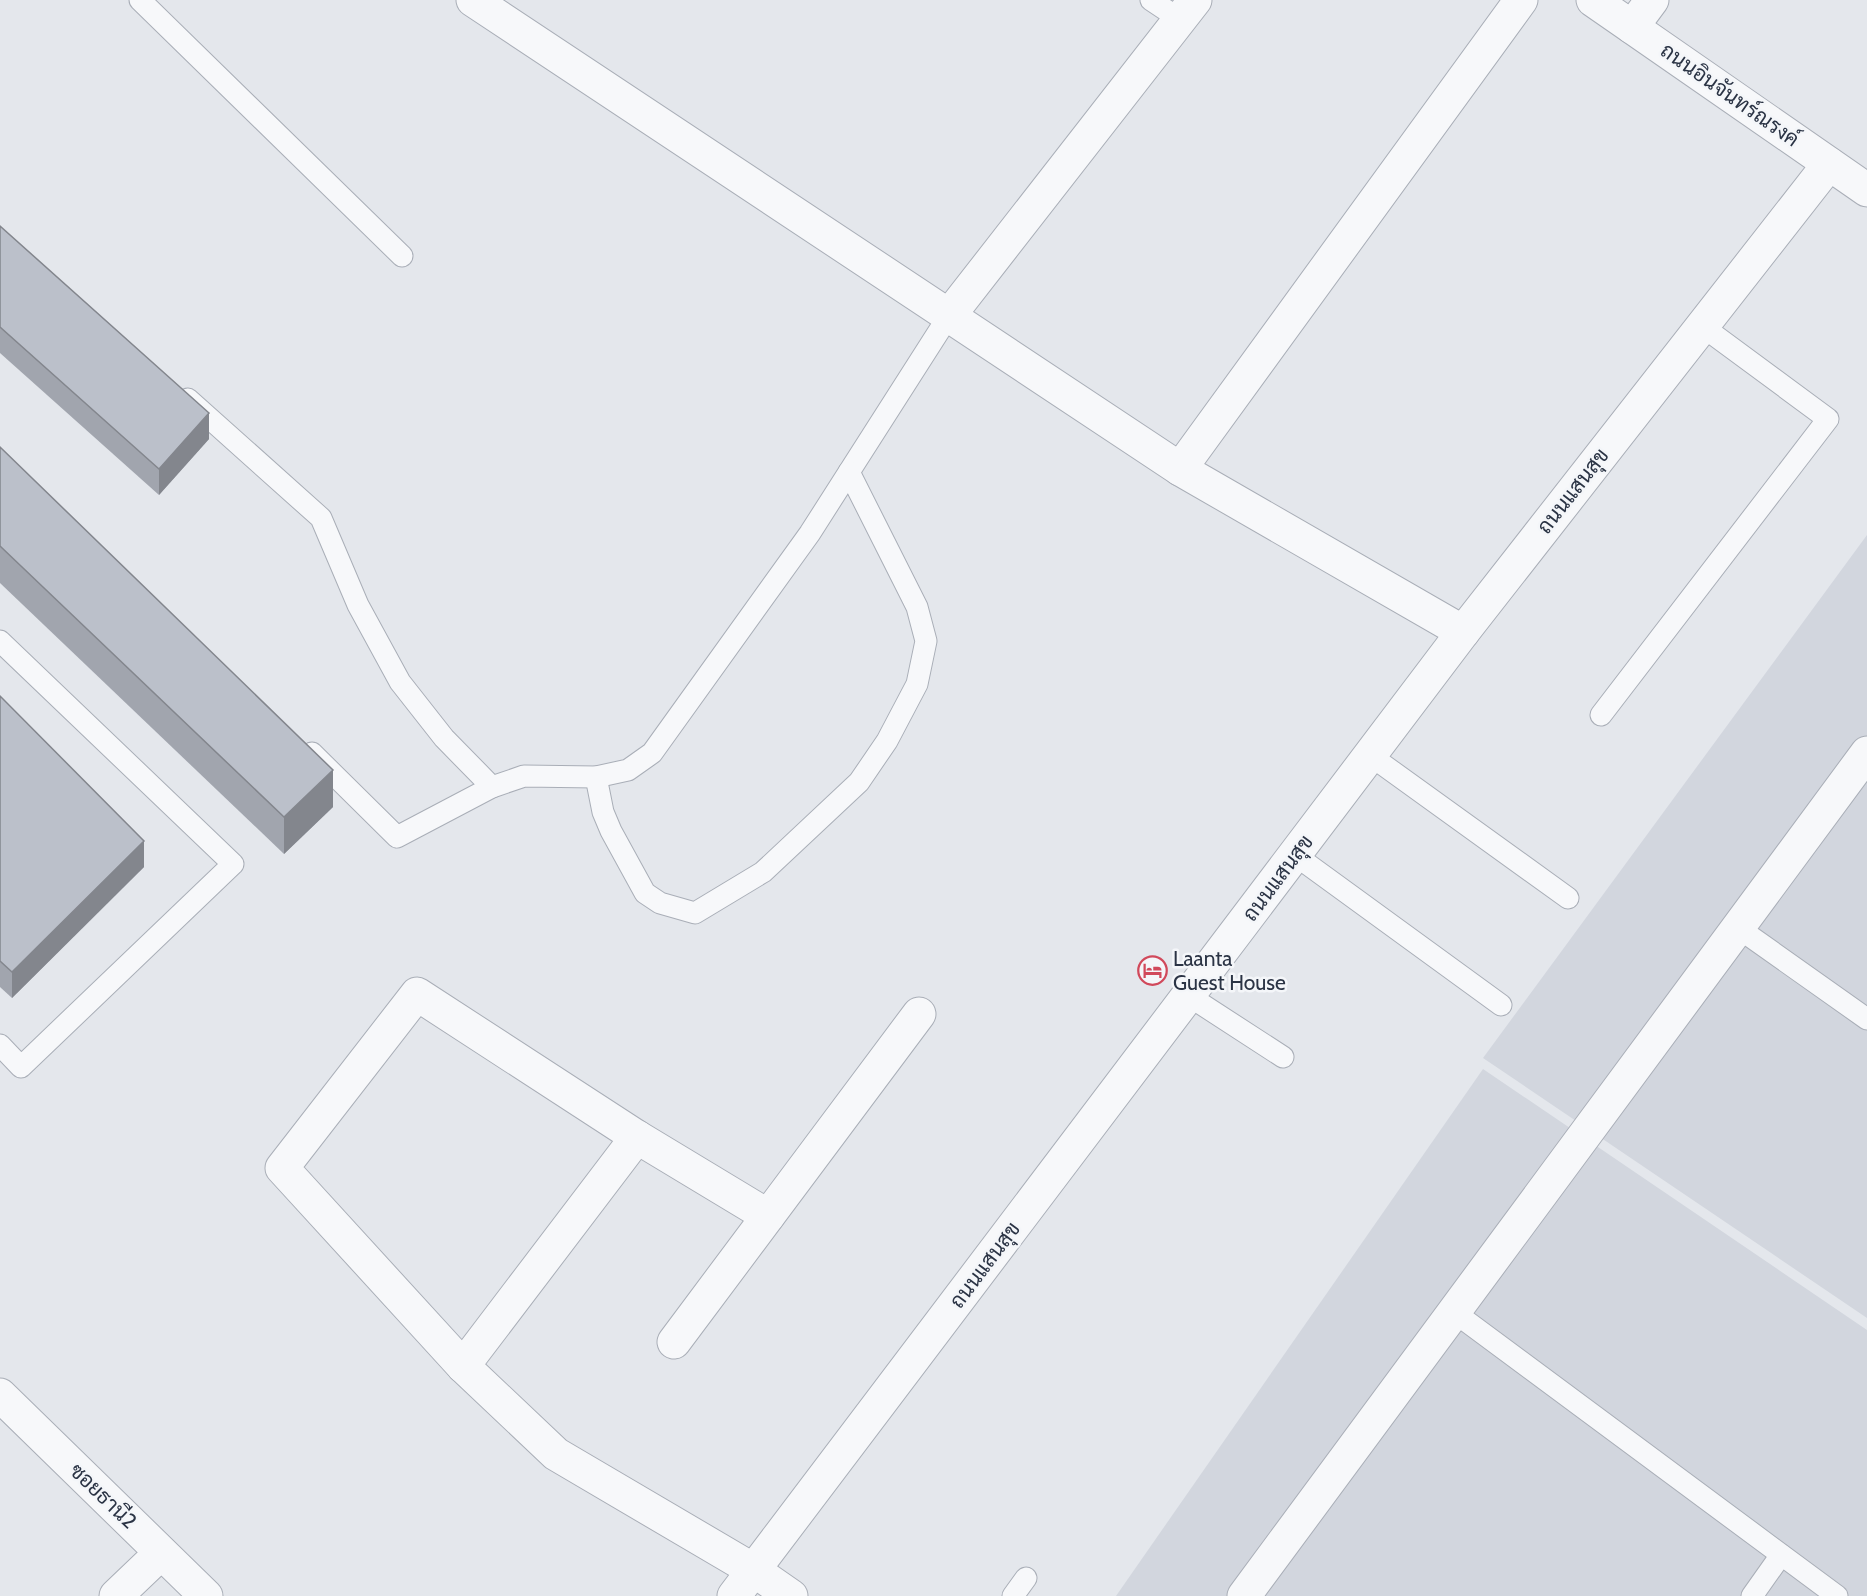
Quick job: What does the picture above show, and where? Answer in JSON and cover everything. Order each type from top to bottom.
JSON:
[{"type":"street","points":[[473,0],[1180,469],[1463,632]]},
{"type":"street","points":[[1180,469],[1521,0]]},
{"type":"street","name":"ถนนอินจันทร์ณรงค์","points":[[1593,0],[1867,190]]},
{"type":"street","points":[[1632,27],[1652,0]]},
{"type":"street","points":[[948,316],[1188,10]]},
{"type":"street","name":"ถนนแสนสุข","points":[[734,1596],[1463,632],[1829,164]]},
{"type":"street","points":[[1244,1596],[1867,753]]},
{"type":"street","points":[[768,1216],[637,1137],[417,994],[282,1168],[463,1366],[556,1454],[755,1571],[791,1596]]},
{"type":"street","points":[[674,1342],[919,1014]]},
{"type":"street","points":[[463,1366],[637,1137]]},
{"type":"street","name":"ซอยธานี2","points":[[0,1395],[206,1596]]},
{"type":"street","points":[[116,1596],[161,1553]]},
{"type":"lane","points":[[140,0],[402,256]]},
{"type":"lane","points":[[1151,0],[1188,10]]},
{"type":"lane","points":[[294,737],[397,837],[492,786],[524,776],[596,777],[628,771],[652,753],[810,532],[948,316]]},
{"type":"lane","points":[[1601,715],[1828,419],[1702,326]]},
{"type":"lane","points":[[169,382],[321,518],[358,605],[400,682],[444,738],[492,786]]},
{"type":"lane","points":[[596,777],[603,812],[611,831],[645,893],[660,903],[695,913],[763,872],[859,782],[887,741],[917,684],[926,642],[917,607],[849,472]]},
{"type":"lane","points":[[0,641],[233,864],[21,1066],[0,1045]]},
{"type":"lane","points":[[1371,756],[1568,898]]},
{"type":"lane","points":[[1295,855],[1501,1005]]},
{"type":"lane","points":[[1737,927],[1867,1019]]},
{"type":"lane","points":[[1189,996],[1283,1057]]},
{"type":"lane","points":[[1454,1312],[1837,1596]]},
{"type":"lane","points":[[1752,1596],[1781,1555]]},
{"type":"lane","points":[[1013,1596],[1026,1578]]},
{"type":"shaded area","points":[[1867,535],[1867,1318],[1483,1058]]},
{"type":"shaded area","points":[[1483,1069],[1867,1330],[1867,1596],[1116,1596]]},
{"type":"building","points":[[0,226],[209,413],[159,469],[0,327]]},
{"type":"building","points":[[0,447],[333,770],[284,817],[0,546]]},
{"type":"building","points":[[0,696],[144,841],[12,972],[0,961]]},
{"type":"place","name":"Laanta Guest House","points":[[1152,971]]}]
